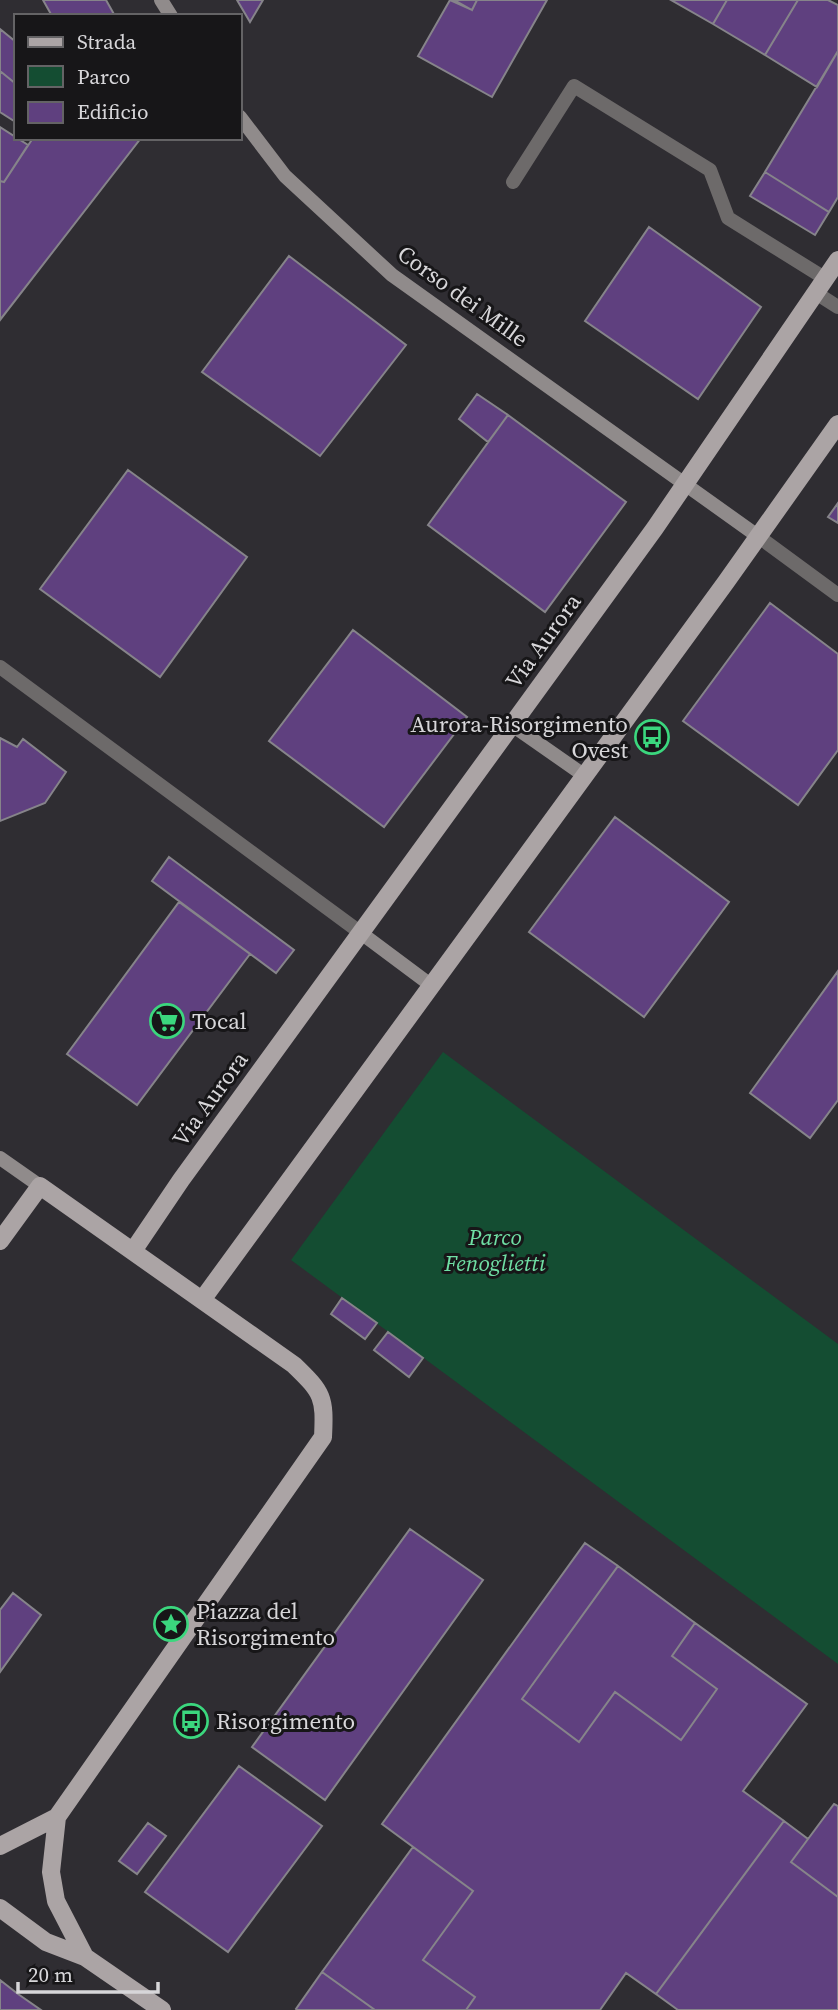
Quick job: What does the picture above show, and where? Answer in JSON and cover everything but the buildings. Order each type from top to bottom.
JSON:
[{"type":"main road","name":"Corso dei Mille","points":[[242,120],[285,176],[392,275],[759,537]]},
{"type":"main road","name":"Via Aurora","points":[[133,1251],[686,484],[838,260]]},
{"type":"main road","points":[[202,1300],[838,425]]},
{"type":"main road","points":[[512,725],[585,776]]},
{"type":"main road","points":[[361,933],[432,986]]},
{"type":"main road","points":[[0,1158],[294,1365],[315,1386],[324,1408],[323,1437],[57,1817],[0,1846]]},
{"type":"main road","points":[[0,1241],[40,1186]]},
{"type":"main road","points":[[57,1817],[51,1872],[56,1900],[85,1956]]},
{"type":"main road","points":[[0,1908],[46,1942],[85,1956],[162,2010]]},
{"type":"street","points":[[513,182],[574,86],[710,170],[728,218],[821,286],[838,307]]},
{"type":"street","points":[[759,537],[838,595]]},
{"type":"street","points":[[0,667],[361,933]]},
{"type":"green space","name":"Parco Fenoglietti","points":[[443,1052],[838,1344],[838,1664],[291,1260]]},
{"type":"place","name":"Aurora-Risorgimento Ovest","points":[[652,737]]},
{"type":"place","name":"Tocal","points":[[167,1021]]},
{"type":"place","name":"Piazza del Risorgimento","points":[[171,1624]]},
{"type":"place","name":"Risorgimento","points":[[191,1721]]}]
